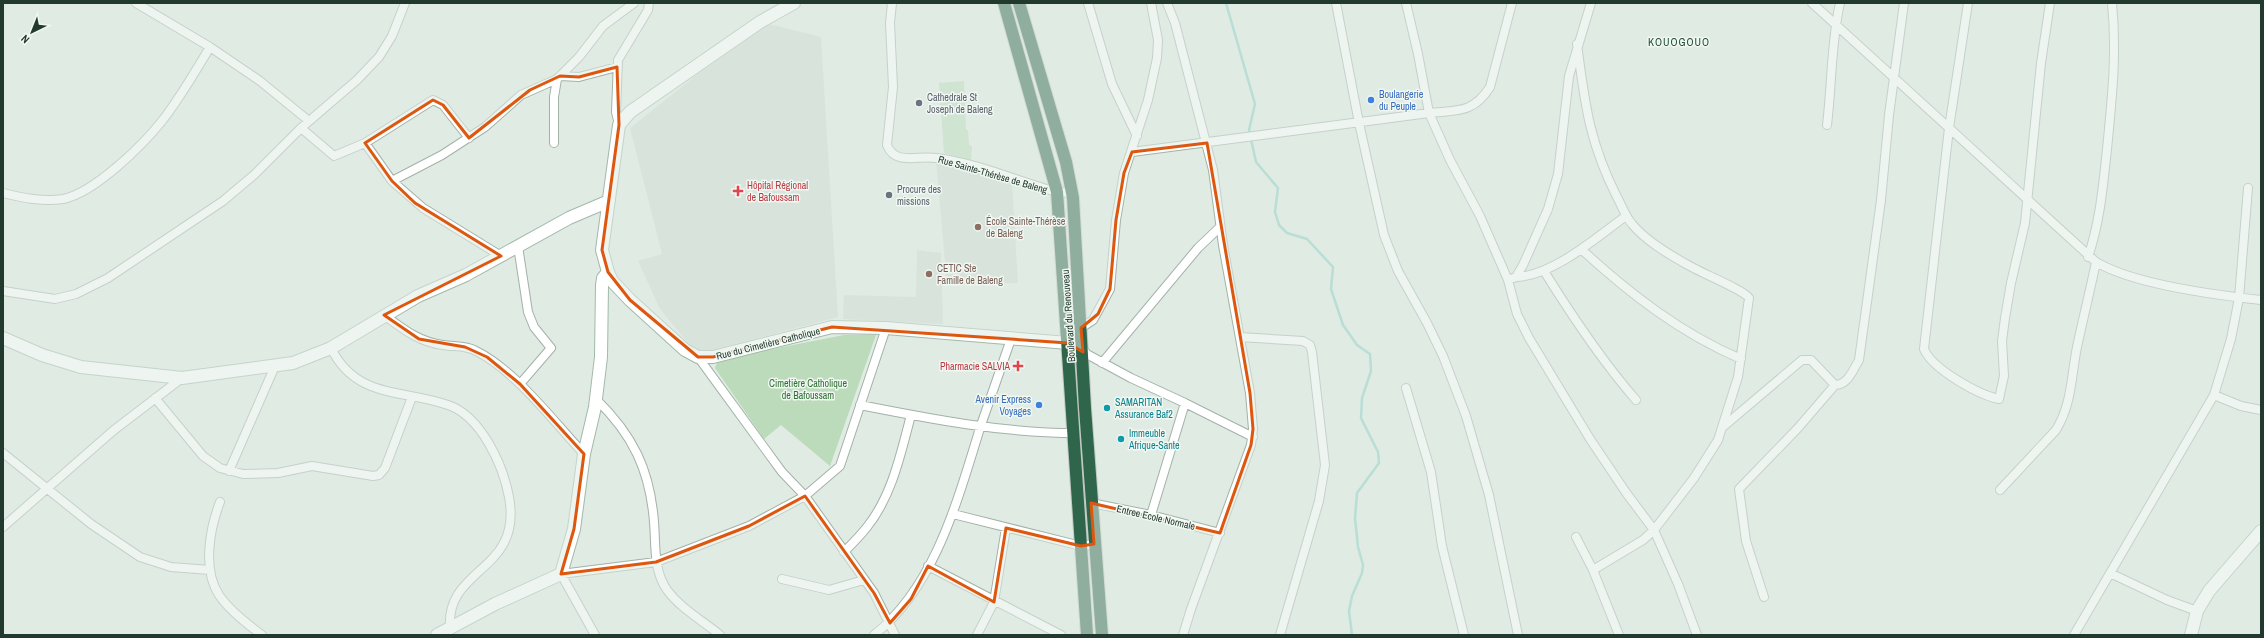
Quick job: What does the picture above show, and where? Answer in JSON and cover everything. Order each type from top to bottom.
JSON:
[{"type":"highway","name":"Boulevard du Renouveau","points":[[1004,3],[1057,192],[1068,329],[1087,635]]},
{"type":"highway","name":"Boulevard du Renouveau","points":[[1019,3],[1066,162],[1072,193],[1083,352],[1091,503],[1102,635]]},
{"type":"highway","points":[[1029,89],[1042,84]]},
{"type":"street","points":[[136,3],[210,47],[260,82],[309,121]]},
{"type":"street","points":[[3,291],[55,299],[76,294],[108,278],[223,201],[256,174],[301,128],[352,85],[379,57],[392,36],[404,3]]},
{"type":"street","points":[[554,143],[554,97],[559,78],[579,57],[603,26],[634,3]]},
{"type":"street","points":[[649,3],[648,10],[621,52],[617,66],[616,112],[619,125],[602,250],[608,272],[612,281],[630,300],[686,350],[698,357],[782,472],[805,496],[877,599],[895,635]]},
{"type":"street","points":[[619,125],[630,112],[744,33],[794,3]]},
{"type":"street","name":"Rue Sainte-Thérèse de Baleng","points":[[892,3],[890,23],[893,87],[887,145],[890,152],[901,159],[920,156],[951,160],[1057,192],[1072,193]]},
{"type":"street","points":[[1088,3],[1112,84],[1137,136]]},
{"type":"street","points":[[1068,329],[1081,328],[1088,324],[1098,314],[1110,289],[1116,220],[1124,173],[1148,100],[1157,58],[1158,40],[1151,3]]},
{"type":"street","points":[[1167,3],[1176,23],[1213,170],[1220,227],[1250,393],[1253,437],[1220,533],[1191,608],[1183,635]]},
{"type":"street","points":[[1336,3],[1359,123],[1384,235],[1398,270],[1427,323],[1458,395],[1476,450],[1488,495],[1518,635]]},
{"type":"street","points":[[1406,3],[1418,54],[1429,113],[1450,160],[1512,279],[1517,314],[1529,338],[1590,439],[1627,494],[1654,530],[1678,584],[1697,635]]},
{"type":"street","points":[[1132,152],[1429,113],[1459,111],[1472,106],[1484,96],[1490,87],[1512,3]]},
{"type":"street","points":[[1512,279],[1534,242],[1548,209],[1558,174],[1562,146],[1564,107],[1569,76],[1577,44],[1591,3]]},
{"type":"street","points":[[1812,3],[2028,200],[2088,257],[2118,273],[2174,286],[2239,298],[2261,300]]},
{"type":"street","points":[[1827,125],[1833,76],[1835,25],[1840,3]]},
{"type":"street","points":[[1764,597],[1746,541],[1739,490],[1798,428],[1835,385],[1840,385],[1849,378],[1861,354],[1864,314],[1881,200],[1893,78],[1904,3]]},
{"type":"street","points":[[1968,3],[1949,128],[1924,349],[1930,360],[1949,374],[1988,397],[1999,399],[2003,387],[2002,340],[2005,318],[2025,223],[2041,63],[2050,3]]},
{"type":"street","points":[[2088,257],[2100,213],[2114,86],[2115,65],[2112,3]]},
{"type":"street","points":[[1577,44],[1588,125],[1597,152],[1626,216],[1641,233],[1676,258],[1704,275],[1747,295],[1748,302],[1738,377],[1723,427],[1710,454],[1654,530],[1643,540],[1593,570]]},
{"type":"street","points":[[3,193],[44,201],[64,198],[84,192],[105,177],[162,122],[210,47]]},
{"type":"street","points":[[392,181],[419,168],[469,138],[497,118],[521,95],[559,78],[579,77],[617,66]]},
{"type":"street","points":[[301,128],[334,156],[365,143],[433,100],[443,105],[469,138]]},
{"type":"street","points":[[365,143],[392,181],[423,208],[501,256]]},
{"type":"street","points":[[2074,635],[2090,605],[2112,574],[2214,395],[2231,339],[2239,298],[2248,188]]},
{"type":"street","points":[[3,338],[42,355],[81,367],[182,378],[275,366],[305,359],[331,348],[418,296],[466,275],[569,218],[609,201]]},
{"type":"street","points":[[1512,279],[1544,271],[1581,249],[1626,216]]},
{"type":"street","points":[[1102,363],[1198,248],[1220,227]]},
{"type":"street","points":[[518,246],[528,312],[534,327],[551,348],[520,384]]},
{"type":"street","points":[[1581,249],[1606,272],[1680,328],[1710,346],[1741,359]]},
{"type":"street","points":[[2000,490],[2056,430],[2062,421],[2070,397],[2077,348],[2096,262]]},
{"type":"street","points":[[1544,271],[1572,316],[1617,378],[1636,400]]},
{"type":"street","points":[[595,635],[561,574],[574,529],[584,454],[596,399],[601,357],[602,285],[603,278],[608,272]]},
{"type":"street","points":[[384,315],[419,340],[475,350],[520,384],[584,454]]},
{"type":"street","name":"Rue du Cimetière Catholique","points":[[698,357],[713,357],[832,327],[886,328],[1068,343],[1083,352]]},
{"type":"street","points":[[437,635],[495,604],[561,574],[656,562],[749,526],[805,496],[830,477],[840,466],[886,328]]},
{"type":"street","points":[[1240,337],[1303,341],[1310,345],[1312,352],[1325,465],[1319,501],[1280,635]]},
{"type":"street","points":[[874,635],[890,623],[895,614],[911,598],[953,514],[1011,339]]},
{"type":"street","points":[[331,348],[342,367],[366,385],[448,405],[460,411],[471,421],[491,446],[505,480],[509,498],[511,512],[508,538],[486,567],[460,588],[449,615],[450,629]]},
{"type":"street","points":[[1083,352],[1102,363],[1253,437]]},
{"type":"street","points":[[1723,427],[1802,360],[1811,360],[1835,385]]},
{"type":"street","points":[[229,471],[275,366]]},
{"type":"street","points":[[3,527],[114,430],[182,378]]},
{"type":"street","points":[[1406,388],[1431,472],[1442,546],[1464,635]]},
{"type":"street","points":[[2214,395],[2240,406],[2261,410]]},
{"type":"street","points":[[155,398],[204,456],[212,463],[229,471],[258,475],[312,466],[374,476],[379,475],[392,452],[412,397]]},
{"type":"street","points":[[596,399],[623,428],[641,461],[652,505],[656,562],[660,577],[666,589],[677,601],[720,635]]},
{"type":"street","points":[[1151,515],[1186,403]]},
{"type":"street","points":[[860,405],[981,427],[1036,433],[1075,433]]},
{"type":"street","points":[[844,552],[868,526],[882,504],[898,461],[911,415]]},
{"type":"street","points":[[3,453],[91,524],[140,558],[171,568],[210,570]]},
{"type":"street","points":[[220,502],[213,520],[210,570],[213,583],[220,596],[247,624],[262,635]]},
{"type":"street","name":"Entree Ecole Normale","points":[[1091,503],[1151,515],[1220,533]]},
{"type":"street","points":[[953,514],[1082,546],[1094,544]]},
{"type":"street","points":[[976,635],[994,602],[1006,528]]},
{"type":"street","points":[[2191,635],[2197,610],[2231,564],[2261,531]]},
{"type":"street","points":[[1576,537],[1593,570],[1619,635]]},
{"type":"street","points":[[928,566],[994,602],[1061,635]]},
{"type":"street","points":[[2112,574],[2167,600],[2197,610]]},
{"type":"street","points":[[782,578],[829,590],[864,580]]},
{"type":"highlighted area","points":[[617,67],[619,125],[602,250],[608,272],[630,300],[698,357],[713,357],[832,327],[1068,343],[1083,352],[1081,328],[1098,314],[1110,289],[1116,220],[1124,173],[1132,152],[1207,143],[1250,393],[1253,429],[1251,445],[1220,533],[1091,503],[1094,544],[1081,546],[1006,528],[994,602],[928,566],[911,599],[890,623],[874,593],[805,496],[749,526],[656,562],[561,574],[574,529],[584,454],[520,384],[487,357],[465,347],[419,339],[384,315],[501,256],[415,203],[392,181],[365,143],[433,100],[443,105],[469,138],[530,90],[560,76],[579,77]]},
{"type":"shaded area","name":"Hôpital Régional de Bafoussam","points":[[769,24],[821,37],[838,317],[697,354],[660,309],[638,261],[662,254],[630,128],[699,73]]},
{"type":"shaded area","name":"École Sainte-Thérèse de Baleng","points":[[936,161],[951,163],[1012,182],[1018,283],[947,284]]},
{"type":"shaded area","name":"CETIC Ste Famille de Baleng","points":[[917,250],[941,253],[943,324],[843,319],[844,295],[916,297]]},
{"type":"green space","points":[[964,81],[966,130],[968,130],[969,145],[972,146],[971,160],[944,153],[939,83]]},
{"type":"green space","name":"Cimetière Catholique de Bafoussam","points":[[844,335],[876,335],[830,466],[781,425],[764,439],[715,368],[717,363],[752,353]]},
{"type":"waterway","points":[[1226,3],[1255,104],[1249,130],[1256,162],[1278,188],[1275,212],[1279,225],[1287,233],[1307,239],[1333,267],[1331,289],[1343,325],[1357,345],[1370,354],[1371,371],[1362,398],[1361,418],[1378,452],[1379,463],[1357,493],[1355,518],[1358,547],[1363,565],[1362,573],[1352,596],[1349,611],[1352,635]]},
{"type":"place","name":"Boulangerie du Peuple","points":[[1371,100]]},
{"type":"place","name":"Cathedrale St Joseph de Baleng","points":[[919,103]]},
{"type":"place","name":"Hôpital Régional de Bafoussam","points":[[738,191]]},
{"type":"place","name":"Procure des missions","points":[[889,195]]},
{"type":"place","name":"École Sainte-Thérèse de Baleng","points":[[978,227]]},
{"type":"place","name":"CETIC Ste Famille de Baleng","points":[[929,274]]},
{"type":"place","name":"Pharmacie SALVIA","points":[[1018,366]]},
{"type":"place","name":"Avenir Express Voyages","points":[[1039,405]]},
{"type":"place","name":"SAMARITAN Assurance Baf2","points":[[1107,408]]},
{"type":"place","name":"Immeuble Afrique-Sante","points":[[1121,439]]},
{"type":"district","name":"KOUOGOUO","points":[[1679,42]]}]
